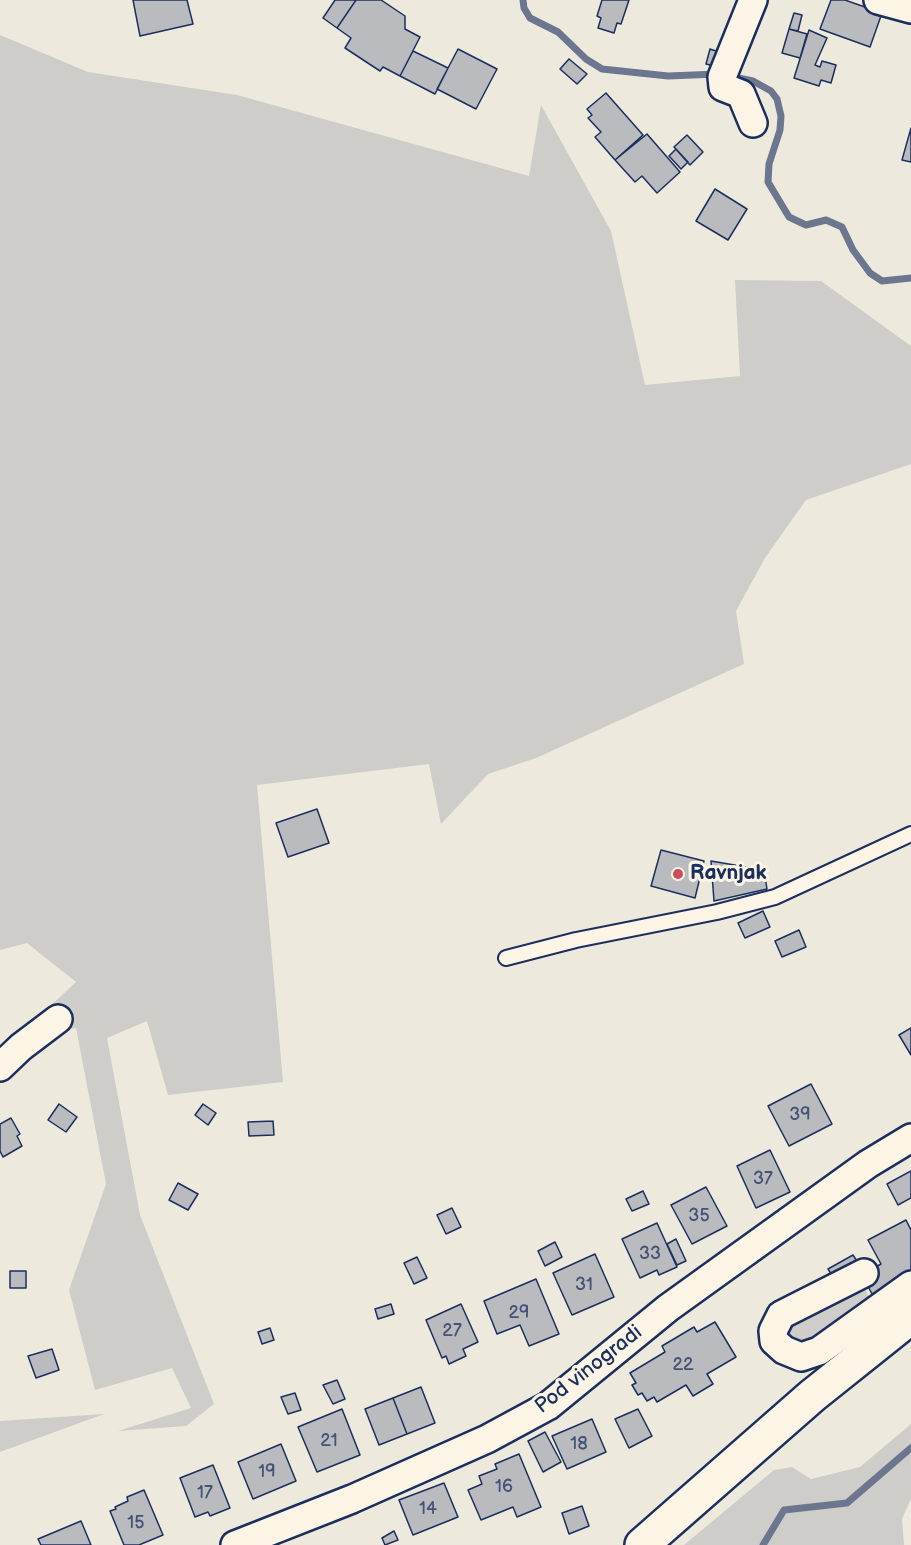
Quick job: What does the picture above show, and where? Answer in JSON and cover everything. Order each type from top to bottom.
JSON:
[{"type":"main road","points":[[642,1545],[812,1396],[911,1317]]},
{"type":"street","points":[[753,0],[725,71],[723,87],[741,94],[753,123]]},
{"type":"street","points":[[878,0],[911,9]]},
{"type":"street","points":[[0,1067],[21,1047],[58,1019]]},
{"type":"street","name":"Pod vinogradi","points":[[235,1545],[352,1499],[487,1439],[548,1406],[668,1308],[868,1164],[911,1138]]},
{"type":"street","points":[[864,1273],[781,1316],[773,1331],[774,1341],[784,1350],[801,1357],[819,1351],[911,1285]]},
{"type":"lane","points":[[506,958],[576,940],[717,912],[775,897],[911,834]]},
{"type":"shaded area","points":[[0,35],[88,72],[237,95],[529,176],[541,105],[611,231],[645,385],[740,376],[735,280],[821,281],[911,346],[911,464],[806,500],[765,558],[736,611],[744,664],[536,758],[488,774],[441,824],[429,764],[257,785],[283,1082],[168,1095],[147,1021],[107,1038],[140,1215],[214,1404],[186,1426],[118,1431],[191,1408],[172,1368],[95,1390],[69,1290],[106,1184],[76,1028],[17,1037],[76,982],[27,943],[0,950]]},
{"type":"shaded area","points":[[861,1280],[871,1301],[823,1336],[798,1347],[784,1332],[786,1323]]},
{"type":"shaded area","points":[[104,1414],[0,1452],[0,1421]]},
{"type":"shaded area","points":[[911,1424],[911,1499],[902,1519],[904,1545],[684,1545],[774,1470],[792,1467],[811,1479],[860,1467]]},
{"type":"building","points":[[133,0],[187,0],[193,24],[140,36]]},
{"type":"building","points":[[335,0],[356,0],[337,28],[323,18]]},
{"type":"building","points":[[356,0],[381,0],[405,16],[405,29],[420,37],[400,76],[383,67],[380,71],[345,48],[351,38],[337,28]]},
{"type":"building","points":[[602,0],[629,0],[621,24],[617,23],[614,33],[598,28],[601,18],[597,16]]},
{"type":"building","points":[[831,0],[845,0],[882,13],[870,47],[820,29]]},
{"type":"building","points":[[794,13],[802,15],[798,31],[789,29]]},
{"type":"building","points":[[789,29],[807,34],[800,58],[782,53]]},
{"type":"building","points":[[809,30],[827,38],[815,65],[820,67],[822,61],[836,65],[831,83],[821,80],[819,86],[794,78]]},
{"type":"building","points":[[458,49],[497,69],[476,109],[437,89]]},
{"type":"building","points":[[710,49],[722,53],[719,67],[706,64]]},
{"type":"building","points":[[413,51],[448,68],[435,94],[400,76]]},
{"type":"building","points":[[569,59],[587,74],[577,84],[560,69]]},
{"type":"building","points":[[606,93],[643,135],[615,160],[595,137],[601,132],[588,118],[592,115],[587,109]]},
{"type":"building","points":[[911,128],[911,162],[902,160]]},
{"type":"building","points":[[647,134],[680,172],[657,193],[642,176],[635,182],[615,160]]},
{"type":"building","points":[[687,135],[703,152],[690,165],[674,147]]},
{"type":"building","points":[[676,149],[688,162],[681,169],[669,156]]},
{"type":"building","points":[[715,189],[747,209],[728,240],[696,221]]},
{"type":"building","points":[[317,809],[329,843],[288,857],[276,823]]},
{"type":"building","name":"Ravnjak","points":[[661,850],[704,861],[695,898],[651,886]]},
{"type":"building","points":[[711,861],[764,870],[767,889],[714,901]]},
{"type":"building","points":[[763,911],[770,927],[745,938],[738,923]]},
{"type":"building","points":[[799,930],[806,947],[782,957],[775,941]]},
{"type":"building","points":[[911,1028],[911,1055],[899,1035]]},
{"type":"building","points":[[811,1084],[832,1124],[789,1146],[768,1106]]},
{"type":"building","points":[[59,1104],[77,1117],[66,1132],[48,1120]]},
{"type":"building","points":[[203,1104],[216,1113],[208,1125],[195,1115]]},
{"type":"building","points":[[11,1118],[20,1134],[17,1136],[22,1146],[3,1157],[0,1151],[0,1124]]},
{"type":"building","points":[[273,1121],[274,1135],[249,1136],[248,1122]]},
{"type":"building","points":[[770,1150],[790,1192],[756,1208],[737,1166]]},
{"type":"building","points":[[911,1171],[911,1198],[898,1205],[887,1184]]},
{"type":"building","points":[[178,1183],[198,1194],[188,1210],[169,1200]]},
{"type":"building","points":[[706,1187],[727,1226],[692,1244],[671,1205]]},
{"type":"building","points":[[643,1191],[649,1204],[632,1211],[626,1199]]},
{"type":"building","points":[[452,1208],[461,1227],[446,1234],[437,1215]]},
{"type":"building","points":[[906,1220],[911,1230],[911,1273],[872,1294],[862,1275],[881,1264],[868,1240]]},
{"type":"building","points":[[657,1223],[677,1267],[659,1275],[657,1270],[640,1278],[622,1239]]},
{"type":"building","points":[[676,1239],[686,1261],[677,1265],[667,1244]]},
{"type":"building","points":[[555,1242],[562,1257],[545,1266],[538,1251]]},
{"type":"building","points":[[595,1254],[614,1297],[572,1315],[553,1273]]},
{"type":"building","points":[[853,1255],[860,1266],[835,1280],[828,1269]]},
{"type":"building","points":[[417,1257],[427,1278],[414,1284],[404,1263]]},
{"type":"building","points":[[10,1271],[26,1271],[26,1288],[10,1288]]},
{"type":"building","points":[[536,1279],[559,1334],[529,1346],[520,1325],[497,1334],[484,1301]]},
{"type":"building","points":[[391,1304],[394,1314],[378,1319],[375,1309]]},
{"type":"building","points":[[461,1304],[478,1342],[463,1349],[466,1356],[449,1364],[446,1356],[442,1358],[426,1320]]},
{"type":"building","points":[[715,1322],[736,1357],[707,1374],[713,1384],[693,1396],[686,1385],[657,1402],[654,1397],[647,1401],[642,1393],[638,1395],[632,1385],[636,1383],[630,1373],[665,1352],[662,1346],[694,1327],[697,1332]]},
{"type":"building","points":[[270,1328],[274,1340],[262,1344],[258,1332]]},
{"type":"building","points":[[52,1349],[59,1370],[36,1378],[28,1356]]},
{"type":"building","points":[[337,1380],[345,1399],[333,1404],[323,1385]]},
{"type":"building","points":[[421,1387],[435,1423],[407,1434],[393,1398]]},
{"type":"building","points":[[295,1393],[301,1410],[288,1414],[281,1397]]},
{"type":"building","points":[[393,1398],[407,1434],[379,1445],[365,1409]]},
{"type":"building","points":[[342,1409],[360,1455],[317,1472],[298,1427]]},
{"type":"building","points":[[638,1409],[652,1436],[629,1448],[615,1419]]},
{"type":"building","points":[[592,1419],[606,1452],[567,1469],[552,1436]]},
{"type":"building","points":[[545,1432],[561,1462],[543,1472],[528,1441]]},
{"type":"building","points":[[281,1444],[296,1481],[253,1499],[238,1462]]},
{"type":"building","points":[[519,1454],[541,1507],[517,1517],[513,1507],[481,1520],[468,1490],[482,1484],[479,1476],[497,1469],[495,1464]]},
{"type":"building","points":[[213,1465],[230,1508],[210,1516],[208,1512],[195,1517],[180,1478]]},
{"type":"building","points":[[444,1483],[458,1517],[413,1535],[399,1500]]},
{"type":"building","points":[[144,1490],[163,1535],[139,1545],[124,1545],[110,1511],[128,1501],[127,1497]]},
{"type":"building","points":[[582,1506],[589,1526],[569,1534],[562,1513]]},
{"type":"building","points":[[81,1521],[91,1545],[41,1545],[38,1539]]},
{"type":"building","points":[[394,1531],[398,1540],[385,1545],[382,1538]]},
{"type":"waterway","points":[[523,0],[524,8],[530,18],[558,32],[586,59],[602,69],[668,76],[718,74]]},
{"type":"waterway","points":[[729,76],[753,81],[771,91],[777,99],[781,116],[780,130],[769,164],[768,182],[789,217],[806,225],[826,220],[842,227],[853,250],[870,273],[882,281],[911,278]]},
{"type":"waterway","points":[[763,1545],[784,1510],[847,1503],[911,1448]]},
{"type":"place","name":"Ravnjak","points":[[678,874]]}]
